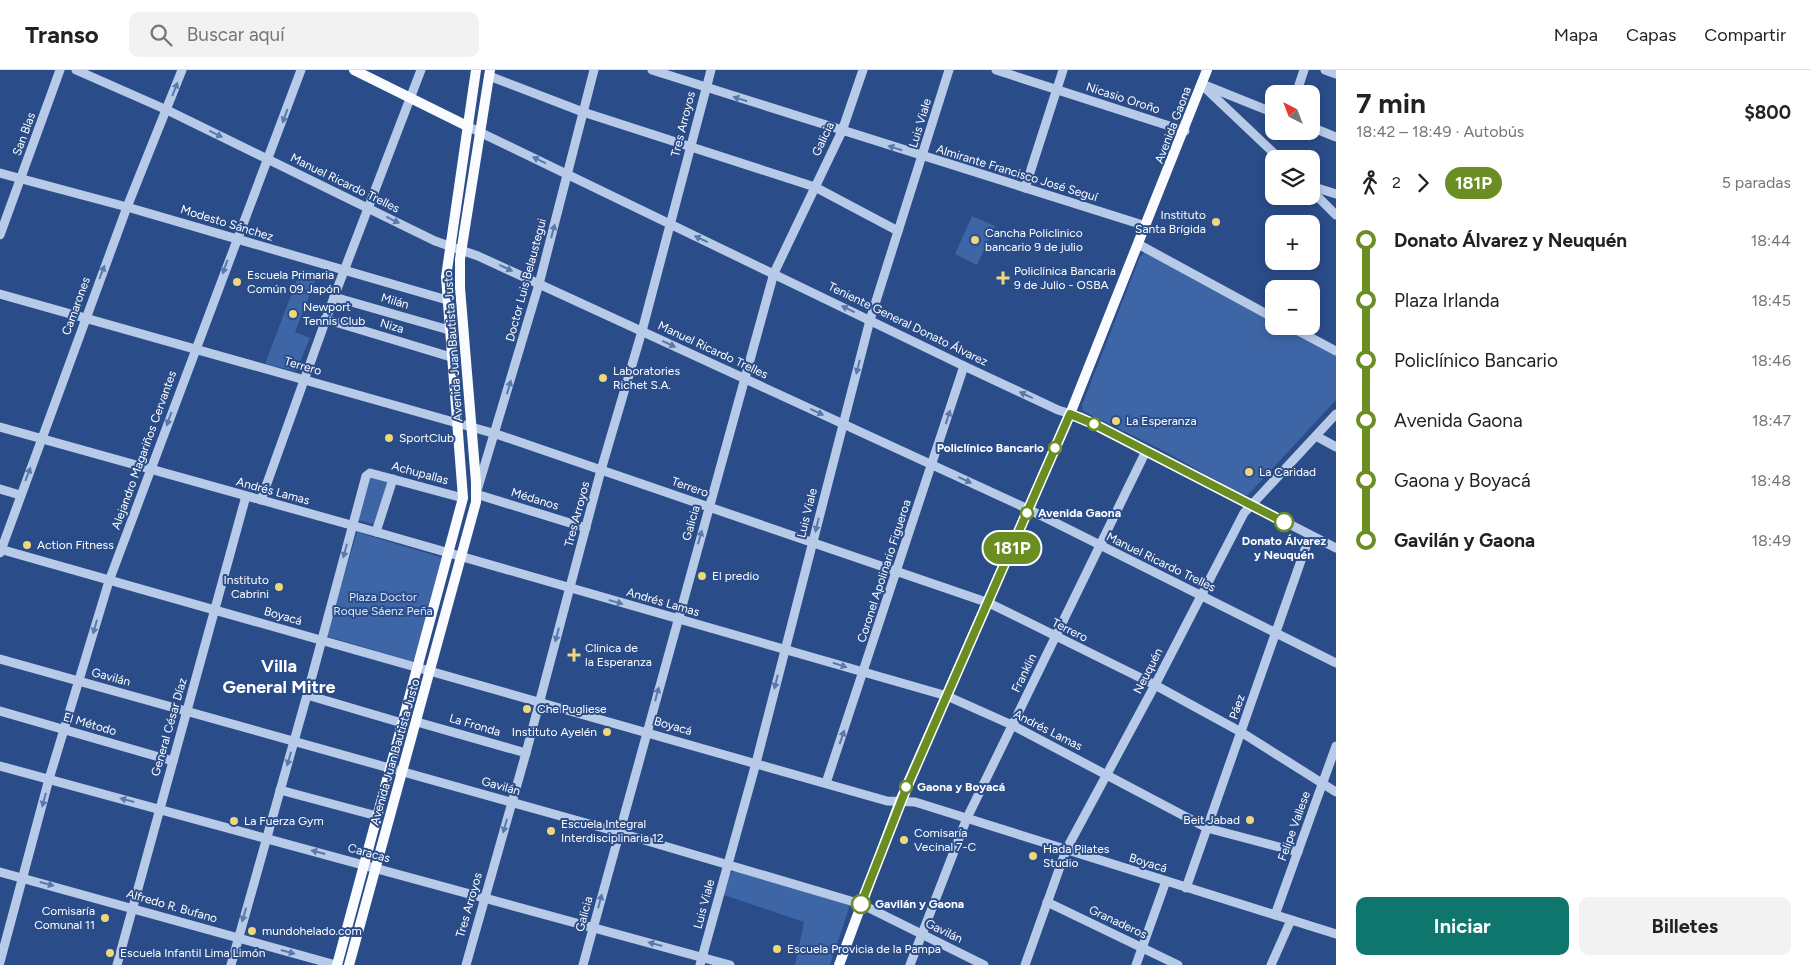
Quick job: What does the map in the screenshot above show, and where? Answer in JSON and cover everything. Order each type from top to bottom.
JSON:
[{"type":"main road","points":[[354,70],[467,126]]},
{"type":"main road","name":"Avenida Juan Bautista Justo","points":[[336,965],[365,865],[463,498],[446,277],[476,70]]},
{"type":"main road","name":"Avenida Gaona","points":[[839,965],[900,801],[989,603],[1070,414],[1185,131],[1207,70]]},
{"type":"main road","name":"Avenida Juan Bautista Justo","points":[[349,965],[431,671],[476,494],[460,288],[461,249],[490,73]]},
{"type":"street","name":"San Blas","points":[[0,235],[60,70]]},
{"type":"street","name":"Manuel Ricardo Trelles","points":[[76,70],[167,110],[449,246],[461,249],[539,284],[1028,509],[1336,663]]},
{"type":"street","name":"Camarones","points":[[0,550],[127,207],[182,70]]},
{"type":"street","name":"Alejandro Magariños Cervantes","points":[[0,962],[49,779],[108,581],[301,70]]},
{"type":"street","points":[[261,500],[303,379],[421,70]]},
{"type":"street","name":"Doctor Luis Belaustegui","points":[[476,494],[496,434],[539,284],[594,70]]},
{"type":"street","name":"Almirante Francisco José Seguí","points":[[652,70],[1146,226]]},
{"type":"street","name":"Tres Arroyos","points":[[466,965],[526,753],[601,470],[642,331],[711,70]]},
{"type":"street","name":"Galicia","points":[[583,965],[774,273],[842,130],[863,70]]},
{"type":"street","name":"Luis Viale","points":[[701,961],[756,763],[870,320],[949,70]]},
{"type":"street","name":"Nicasio Oroño","points":[[996,70],[1185,131]]},
{"type":"street","points":[[1025,188],[1063,70]]},
{"type":"street","points":[[1299,85],[1304,70]]},
{"type":"street","points":[[1324,70],[1336,74]]},
{"type":"street","points":[[490,73],[583,112],[690,145],[815,187],[898,231]]},
{"type":"street","points":[[1202,85],[1265,110]]},
{"type":"street","points":[[1202,85],[1271,150]]},
{"type":"street","points":[[1240,120],[1239,108],[1250,104]]},
{"type":"street","name":"Teniente General Donato Álvarez","points":[[467,126],[964,366],[1087,420],[1336,548]]},
{"type":"street","points":[[1320,131],[1336,137]]},
{"type":"street","name":"Modesto Sánchez","points":[[0,173],[127,207],[447,300]]},
{"type":"street","points":[[1320,190],[1336,194]]},
{"type":"street","points":[[1320,198],[1336,215]]},
{"type":"street","points":[[1138,244],[1265,313]]},
{"type":"street","name":"Terrero","points":[[0,294],[496,434],[989,603],[1155,686],[1241,732],[1336,792]]},
{"type":"street","name":"Milán","points":[[334,297],[449,330]]},
{"type":"street","name":"Niza","points":[[325,320],[451,357]]},
{"type":"street","points":[[1306,335],[1336,351]]},
{"type":"street","name":"Coronel Apolinario Figueroa","points":[[826,783],[933,465],[964,366]]},
{"type":"street","name":"Neuquén","points":[[1025,965],[1066,850],[1155,686],[1200,595],[1250,505],[1336,414]]},
{"type":"street","name":"Andrés Lamas","points":[[0,427],[352,525],[947,696],[1012,725],[1208,828],[1298,852]]},
{"type":"street","points":[[1316,436],[1336,447]]},
{"type":"street","name":"Franklin","points":[[910,965],[967,818],[1146,451]]},
{"type":"street","name":"Achupallas","points":[[352,525],[366,476],[370,473],[463,498]]},
{"type":"street","points":[[376,532],[393,479]]},
{"type":"street","points":[[0,489],[20,495]]},
{"type":"street","name":"Médanos","points":[[476,494],[586,528]]},
{"type":"street","name":"General César Díaz","points":[[117,965],[246,496]]},
{"type":"street","points":[[231,965],[237,938],[307,695],[352,525]]},
{"type":"street","name":"Páez","points":[[1186,888],[1310,535]]},
{"type":"street","name":"Boyacá","points":[[0,550],[887,801],[915,802],[1336,934]]},
{"type":"street","name":"Gavilán","points":[[0,659],[512,802],[861,904],[984,965]]},
{"type":"street","points":[[307,695],[402,723]]},
{"type":"street","name":"El Método","points":[[0,711],[173,761]]},
{"type":"street","name":"La Fronda","points":[[416,722],[526,753]]},
{"type":"street","name":"Felipe Vallese","points":[[1276,915],[1336,746]]},
{"type":"street","name":"Caracas","points":[[0,766],[593,928],[701,961],[730,965]]},
{"type":"street","points":[[280,790],[377,816]]},
{"type":"street","name":"Alfredo R. Bufano","points":[[0,872],[336,965]]},
{"type":"street","points":[[1136,965],[1166,881]]},
{"type":"street","name":"Granaderos","points":[[1047,902],[1178,965]]},
{"type":"street","points":[[1271,965],[1291,920]]},
{"type":"green space","name":"Cancha Policlinico bancario 9 de julio","points":[[972,216],[995,226],[977,265],[955,254]]},
{"type":"green space","points":[[1145,252],[1265,318],[1265,335],[1297,335],[1336,356],[1336,400],[1248,495],[1242,495],[1166,452],[1083,411],[1082,405],[1140,257]]},
{"type":"green space","name":"Newport Tennis Club","points":[[301,269],[318,273],[295,332],[310,338],[296,371],[265,364]]},
{"type":"green space","points":[[368,473],[393,480],[380,526],[355,519]]},
{"type":"green space","name":"Plaza Doctor Roque Sáenz Peña","points":[[357,532],[443,558],[416,658],[412,661],[329,637],[327,634]]},
{"type":"green space","points":[[736,871],[850,905],[830,965],[795,965],[804,922],[724,895],[730,873]]},
{"type":"bus line","name":"181P","points":[[861,904],[900,801],[989,603],[1070,414],[1081,417],[1284,522]]},
{"type":"place","name":"Instituto Santa Brígida","points":[[1216,222]]},
{"type":"place","name":"Cancha Policlinico bancario 9 de julio","points":[[975,240]]},
{"type":"place","name":"Policlínica Bancaria 9 de Julio - OSBA","points":[[1003,278]]},
{"type":"place","name":"Escuela Primaria Común 09 Japón","points":[[237,282]]},
{"type":"place","name":"Newport Tennis Club","points":[[293,314]]},
{"type":"place","name":"Laboratories Richet S.A.","points":[[603,378]]},
{"type":"place","name":"La Esperanza","points":[[1116,421]]},
{"type":"place","name":"SportClub","points":[[389,438]]},
{"type":"place","name":"Policlínico Bancario","points":[[1055,448]]},
{"type":"place","name":"La Caridad","points":[[1249,472]]},
{"type":"place","name":"Avenida Gaona","points":[[1027,513]]},
{"type":"place","name":"Donato Álvarez y Neuquén","points":[[1284,522]]},
{"type":"place","name":"Action Fitness","points":[[27,545]]},
{"type":"place","name":"El predio","points":[[702,576]]},
{"type":"place","name":"Instituto Cabrini","points":[[279,587]]},
{"type":"place","name":"Clinica de la Esperanza","points":[[574,655]]},
{"type":"place","name":"Che Pugliese","points":[[527,709]]},
{"type":"place","name":"Instituto Ayelén","points":[[607,732]]},
{"type":"place","name":"Gaona y Boyacá","points":[[906,787]]},
{"type":"place","name":"Beit Jabad","points":[[1250,820]]},
{"type":"place","name":"La Fuerza Gym","points":[[234,821]]},
{"type":"place","name":"Escuela Integral Interdisciplinaria 12","points":[[551,831]]},
{"type":"place","name":"Comisaría Vecinal 7-C","points":[[904,840]]},
{"type":"place","name":"Hada Pilates Studio","points":[[1033,856]]},
{"type":"place","name":"Gavilán y Gaona","points":[[861,904]]},
{"type":"place","name":"Comisaría Comunal 11","points":[[105,918]]},
{"type":"place","name":"mundohelado.com","points":[[252,931]]},
{"type":"place","name":"Escuela Provicia de la Pampa","points":[[777,949]]},
{"type":"place","name":"Escuela Infantil Lima Limón","points":[[110,953]]},
{"type":"district","name":"Villa General Mitre","points":[[279,676]]}]
